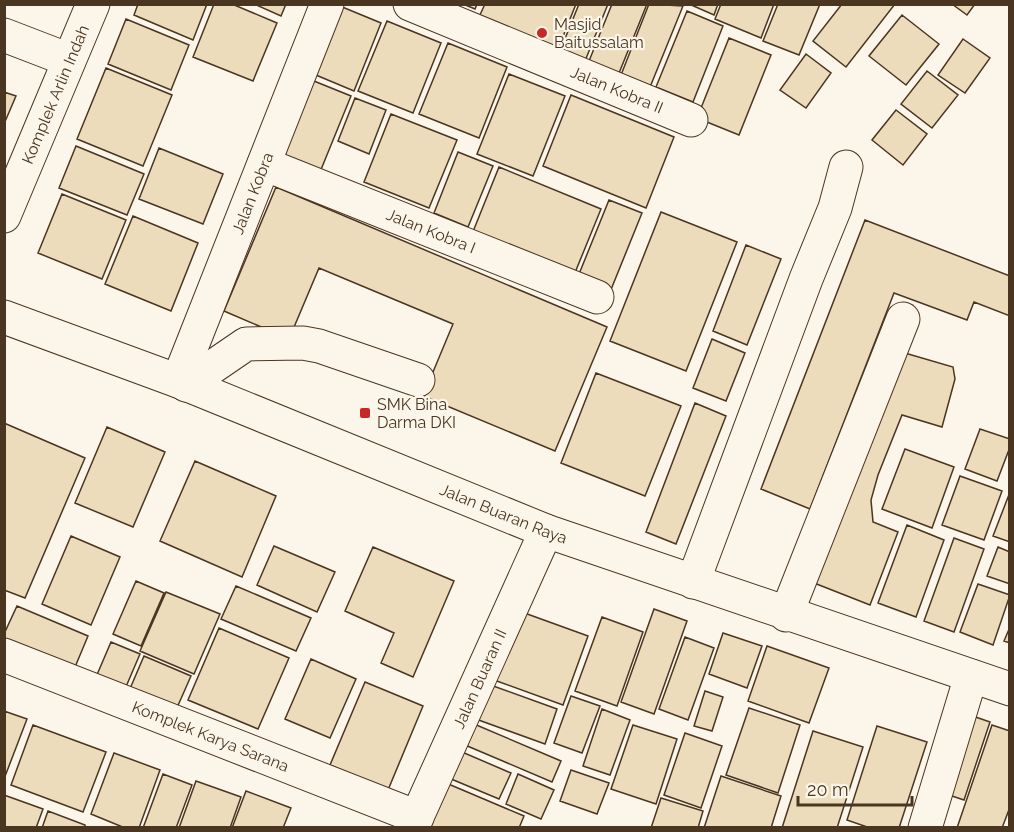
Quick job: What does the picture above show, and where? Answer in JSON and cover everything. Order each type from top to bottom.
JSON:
[{"type":"street","name":"Komplek Arlin Indah","points":[[4,216],[93,4]]},
{"type":"street","name":"Jalan Kobra","points":[[182,383],[327,4]]},
{"type":"street","name":"Jalan Kobra II","points":[[410,4],[691,120]]},
{"type":"street","points":[[4,34],[69,60]]},
{"type":"street","name":"Jalan Kobra I","points":[[264,164],[597,297]]},
{"type":"street","points":[[693,582],[806,279],[835,208],[846,167]]},
{"type":"street","name":"Jalan Buaran Raya","points":[[4,317],[182,383],[546,531],[786,615],[1010,689]]},
{"type":"street","points":[[786,615],[903,318]]},
{"type":"street","points":[[182,383],[246,344],[303,342],[418,380]]},
{"type":"street","name":"Jalan Buaran II","points":[[415,822],[546,531]]},
{"type":"street","name":"Komplek Karya Sarana","points":[[4,655],[415,822]]},
{"type":"street","points":[[925,828],[971,676]]},
{"type":"building","points":[[138,4],[207,4],[193,40],[134,15]]},
{"type":"building","points":[[214,4],[232,4],[277,23],[253,81],[193,57]]},
{"type":"building","points":[[254,4],[286,4],[281,16]]},
{"type":"building","points":[[335,4],[381,23],[354,91],[304,70]]},
{"type":"building","points":[[463,4],[477,4],[475,9]]},
{"type":"building","name":"Masjid Baitussalam","points":[[485,4],[576,4],[558,49],[479,17]]},
{"type":"building","points":[[579,4],[608,4],[585,61],[560,51]]},
{"type":"building","points":[[612,4],[647,4],[617,78],[587,66]]},
{"type":"building","points":[[649,4],[683,6],[648,92],[619,80]]},
{"type":"building","points":[[689,4],[718,4],[714,15]]},
{"type":"building","points":[[721,4],[774,4],[761,38],[715,19]]},
{"type":"building","points":[[778,4],[820,4],[799,55],[763,41]]},
{"type":"building","points":[[842,4],[895,4],[846,67],[813,41]]},
{"type":"building","points":[[952,4],[975,4],[967,15]]},
{"type":"building","points":[[687,11],[723,26],[693,102],[656,87]]},
{"type":"building","points":[[902,15],[939,44],[906,85],[869,56]]},
{"type":"building","points":[[126,19],[189,45],[171,90],[108,64]]},
{"type":"building","points":[[387,21],[441,43],[413,113],[358,91]]},
{"type":"building","points":[[729,38],[771,55],[739,135],[697,118]]},
{"type":"building","points":[[963,39],[990,58],[965,93],[938,75]]},
{"type":"building","points":[[448,43],[507,67],[479,138],[419,114]]},
{"type":"building","points":[[806,54],[831,73],[806,108],[780,90]]},
{"type":"building","points":[[106,68],[172,95],[143,166],[77,139]]},
{"type":"building","points":[[927,71],[958,95],[932,128],[901,104]]},
{"type":"building","points":[[509,74],[565,96],[533,176],[477,154]]},
{"type":"building","points":[[304,77],[351,96],[320,172],[274,153]]},
{"type":"building","points":[[4,92],[16,96],[4,124]]},
{"type":"building","points":[[571,95],[674,137],[646,208],[543,166]]},
{"type":"building","points":[[355,98],[386,110],[369,154],[338,141]]},
{"type":"building","points":[[896,110],[927,134],[903,165],[872,140]]},
{"type":"building","points":[[391,114],[457,140],[429,208],[364,182]]},
{"type":"building","points":[[76,146],[144,174],[127,215],[59,188]]},
{"type":"building","points":[[159,148],[223,174],[203,224],[139,199]]},
{"type":"building","points":[[458,152],[493,166],[468,227],[434,213]]},
{"type":"building","points":[[499,167],[601,209],[572,280],[470,239]]},
{"type":"building","points":[[276,187],[607,327],[555,451],[423,396],[453,324],[319,268],[289,339],[224,311]]},
{"type":"building","points":[[62,194],[126,220],[102,279],[38,253]]},
{"type":"building","points":[[609,200],[642,213],[610,292],[577,279]]},
{"type":"building","points":[[661,212],[737,242],[686,371],[610,341]]},
{"type":"building","points":[[133,216],[198,243],[171,311],[105,284]]},
{"type":"building","points":[[865,220],[1010,276],[1010,316],[974,302],[967,320],[894,293],[810,509],[761,489]]},
{"type":"building","points":[[746,245],[781,259],[747,345],[713,331]]},
{"type":"building","points":[[712,339],[745,353],[726,401],[693,388]]},
{"type":"building","points":[[898,351],[953,367],[955,379],[942,427],[902,415],[878,475],[871,500],[873,522],[898,532],[870,605],[809,581]]},
{"type":"building","points":[[596,373],[681,406],[645,496],[561,463]]},
{"type":"building","points":[[695,403],[726,416],[676,544],[646,532]]},
{"type":"building","points":[[4,423],[85,458],[25,598],[4,590]]},
{"type":"building","points":[[107,427],[165,452],[133,527],[75,503]]},
{"type":"building","points":[[980,429],[1010,439],[1010,447],[997,481],[965,469]]},
{"type":"building","points":[[905,449],[954,467],[932,528],[882,509]]},
{"type":"building","points":[[195,461],[276,496],[242,577],[160,541]]},
{"type":"building","points":[[960,476],[1002,491],[984,540],[942,525]]},
{"type":"building","points":[[1010,492],[1010,542],[993,536]]},
{"type":"building","points":[[907,525],[944,540],[916,617],[878,603]]},
{"type":"building","points":[[71,536],[120,557],[91,625],[42,604]]},
{"type":"building","points":[[954,538],[984,549],[954,632],[924,621]]},
{"type":"building","points":[[274,546],[335,572],[317,612],[257,585]]},
{"type":"building","points":[[373,547],[454,581],[413,677],[381,663],[394,633],[345,611]]},
{"type":"building","points":[[998,547],[1010,552],[1010,584],[987,576]]},
{"type":"building","points":[[136,581],[164,593],[141,646],[113,634]]},
{"type":"building","points":[[978,584],[1010,595],[993,645],[960,632]]},
{"type":"building","points":[[236,586],[311,618],[296,651],[221,619]]},
{"type":"building","points":[[166,592],[220,614],[194,674],[140,651]]},
{"type":"building","points":[[17,606],[88,636],[70,679],[4,652],[4,634]]},
{"type":"building","points":[[654,609],[687,621],[654,714],[621,702]]},
{"type":"building","points":[[519,611],[588,636],[563,705],[494,680]]},
{"type":"building","points":[[602,617],[643,632],[617,706],[575,691]]},
{"type":"building","points":[[1010,627],[1010,643],[1004,641]]},
{"type":"building","points":[[219,628],[289,658],[258,729],[188,700]]},
{"type":"building","points":[[723,633],[762,646],[747,688],[709,674]]},
{"type":"building","points":[[685,637],[714,648],[688,720],[659,709]]},
{"type":"building","points":[[111,642],[140,654],[122,696],[93,684]]},
{"type":"building","points":[[767,646],[829,668],[809,723],[748,701]]},
{"type":"building","points":[[144,656],[191,676],[172,719],[126,698]]},
{"type":"building","points":[[311,659],[356,679],[330,738],[285,719]]},
{"type":"building","points":[[365,682],[423,706],[388,790],[330,765]]},
{"type":"building","points":[[485,683],[557,709],[545,744],[473,718]]},
{"type":"building","points":[[705,691],[723,697],[712,731],[694,726]]},
{"type":"building","points":[[571,696],[600,706],[582,753],[554,743]]},
{"type":"building","points":[[749,708],[800,725],[778,793],[726,775]]},
{"type":"building","points":[[602,709],[630,720],[610,775],[583,766]]},
{"type":"building","points":[[4,711],[27,719],[4,779]]},
{"type":"building","points":[[967,714],[990,722],[964,800],[940,792]]},
{"type":"building","points":[[467,721],[561,761],[552,782],[458,742]]},
{"type":"building","points":[[33,725],[106,752],[83,812],[11,785]]},
{"type":"building","points":[[633,725],[677,739],[656,804],[611,789]]},
{"type":"building","points":[[992,725],[1010,731],[1010,807],[1002,828],[957,828]]},
{"type":"building","points":[[877,726],[927,742],[899,828],[870,828],[847,820]]},
{"type":"building","points":[[813,731],[863,747],[837,828],[782,828]]},
{"type":"building","points":[[685,733],[722,746],[701,808],[664,795]]},
{"type":"building","points":[[455,749],[511,773],[499,799],[444,776]]},
{"type":"building","points":[[114,753],[160,770],[139,828],[125,828],[91,814]]},
{"type":"building","points":[[571,770],[609,783],[597,814],[560,801]]},
{"type":"building","points":[[163,774],[192,785],[176,828],[143,828]]},
{"type":"building","points":[[518,774],[554,790],[541,819],[506,804]]},
{"type":"building","points":[[721,776],[781,796],[771,828],[704,828]]},
{"type":"building","points":[[196,781],[241,797],[230,828],[179,828]]},
{"type":"building","points":[[446,783],[524,816],[519,828],[427,828]]},
{"type":"building","points":[[246,791],[291,808],[283,828],[232,828]]},
{"type":"building","points":[[4,795],[43,809],[36,828],[4,828]]},
{"type":"building","points":[[661,798],[703,811],[698,828],[651,828]]},
{"type":"building","points":[[48,811],[85,825],[85,828],[42,828]]},
{"type":"place","name":"Masjid Baitussalam","points":[[542,33]]},
{"type":"place","name":"SMK Bina Darma DKI","points":[[365,413]]}]
